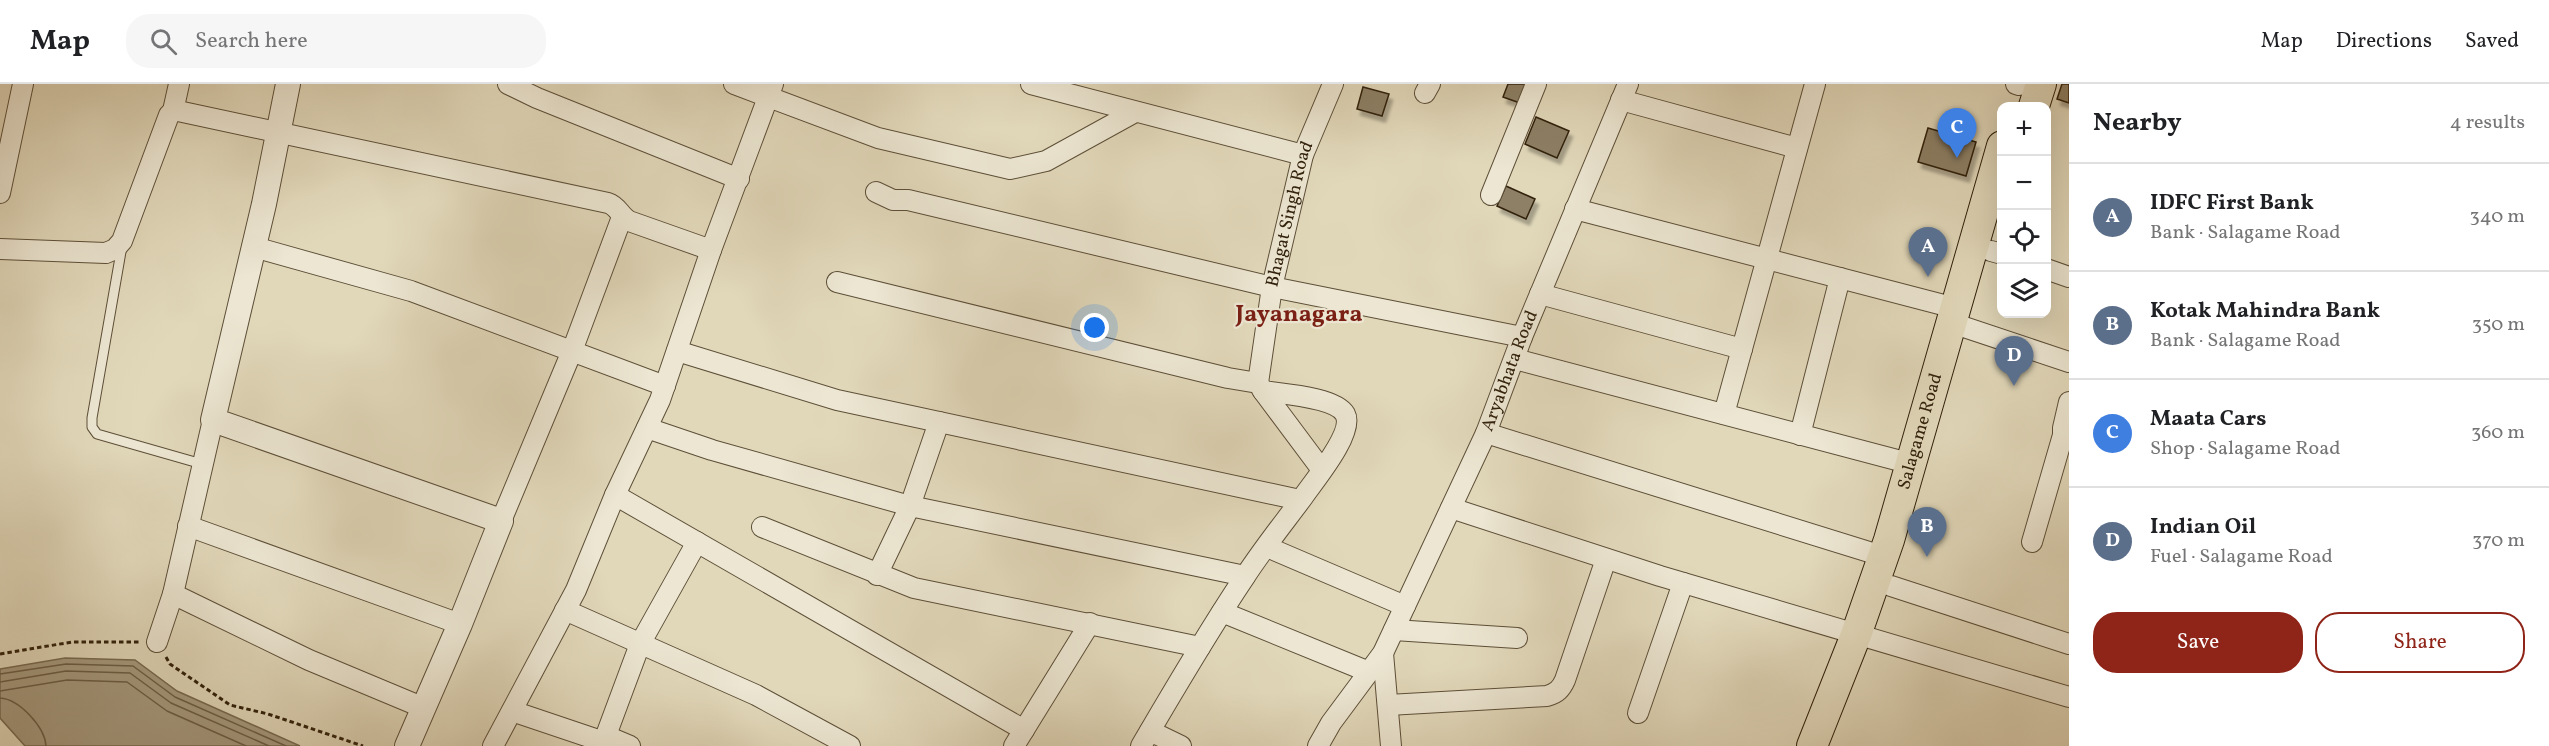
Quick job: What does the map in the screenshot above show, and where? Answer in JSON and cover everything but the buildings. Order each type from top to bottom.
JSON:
[{"type":"main road","name":"Salagame Road","points":[[1812,746],[1863,637],[1882,556],[1958,320],[1999,156]]},
{"type":"main road","points":[[1831,746],[1863,637],[1891,586],[1912,528],[1958,320],[1996,253]]},
{"type":"street","points":[[0,193],[23,84]]},
{"type":"street","points":[[0,249],[106,254],[115,249],[122,241],[169,115],[173,111],[179,84]]},
{"type":"street","points":[[157,642],[173,594],[254,247],[288,84]]},
{"type":"street","points":[[508,84],[537,98],[739,179]]},
{"type":"street","points":[[734,84],[771,90],[878,138],[1010,169],[1046,161],[1135,112]]},
{"type":"street","points":[[1031,84],[1303,154]]},
{"type":"street","name":"Bhagat Singh Road","points":[[1260,387],[1272,287],[1303,154],[1333,84]]},
{"type":"street","points":[[1491,195],[1536,84]]},
{"type":"street","points":[[1724,414],[1815,84]]},
{"type":"street","points":[[493,746],[565,610],[665,386],[711,250],[771,90]]},
{"type":"street","points":[[1625,92],[1797,148]]},
{"type":"street","name":"Aryabhata Road","points":[[1318,746],[1331,723],[1383,653],[1394,630],[1486,433],[1522,337],[1625,92]]},
{"type":"street","points":[[173,111],[277,131],[608,203],[618,208],[622,217],[572,351],[460,624],[407,746]]},
{"type":"street","points":[[876,192],[893,200],[908,200],[1272,287],[1522,337]]},
{"type":"street","points":[[1575,209],[1840,278],[2069,362]]},
{"type":"street","points":[[622,217],[711,250]]},
{"type":"street","points":[[254,247],[411,291],[665,386]]},
{"type":"street","points":[[2051,271],[2069,277]]},
{"type":"street","points":[[1800,435],[1840,278]]},
{"type":"street","points":[[837,282],[1260,387],[1326,401],[1338,407],[1345,415],[1347,424],[1345,434],[1322,470],[1245,576],[1145,738],[1181,746]]},
{"type":"street","points":[[1540,294],[1742,350]]},
{"type":"street","points":[[677,351],[837,400],[1300,500]]},
{"type":"street","points":[[1515,359],[1912,464]]},
{"type":"street","points":[[1260,387],[1322,470]]},
{"type":"street","points":[[2032,542],[2066,438],[2063,428],[2069,402]]},
{"type":"street","points":[[213,420],[501,521]]},
{"type":"street","points":[[877,575],[910,506],[939,422]]},
{"type":"street","points":[[647,428],[712,450],[910,506],[1245,576]]},
{"type":"street","points":[[1486,433],[1882,556]]},
{"type":"street","points":[[615,495],[697,542],[1019,738],[1090,624]]},
{"type":"street","points":[[1451,508],[1683,583],[2069,697]]},
{"type":"street","points":[[188,526],[460,624]]},
{"type":"street","points":[[762,526],[877,575],[939,594],[1200,647]]},
{"type":"street","points":[[601,742],[640,644],[697,542]]},
{"type":"street","points":[[1267,547],[1405,606]]},
{"type":"street","points":[[1388,705],[1555,694],[1562,688],[1606,559]]},
{"type":"street","points":[[1638,713],[1683,583]]},
{"type":"street","points":[[1891,586],[2069,644]]},
{"type":"street","points":[[173,594],[309,660],[424,708]]},
{"type":"street","points":[[565,610],[756,695],[850,746]]},
{"type":"street","points":[[1222,612],[1369,672]]},
{"type":"street","points":[[1394,630],[1517,638]]},
{"type":"street","points":[[1383,653],[1391,746]]},
{"type":"street","points":[[512,711],[601,742],[611,738],[630,746]]},
{"type":"lane","points":[[122,241],[92,427],[97,434],[202,464]]},
{"type":"path","points":[[0,654],[72,642],[157,642],[170,664],[230,705],[268,714],[363,746]]},
{"type":"water","points":[[65,658],[135,660],[177,691],[300,746],[25,746],[0,718],[0,669]]},
{"type":"place","name":"Maata Cars","points":[[1957,158]]},
{"type":"place","name":"IDFC First Bank","points":[[1928,277]]},
{"type":"place","name":"Indian Oil","points":[[2014,386]]},
{"type":"place","name":"Kotak Mahindra Bank","points":[[1927,557]]},
{"type":"district","name":"Jayanagara","points":[[1299,315]]}]
